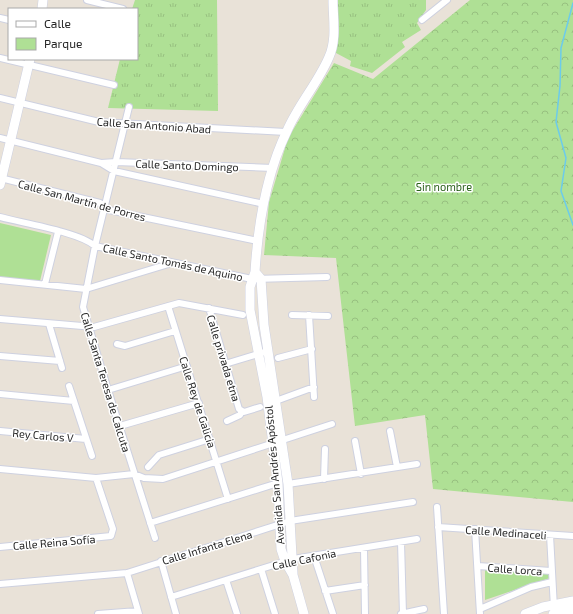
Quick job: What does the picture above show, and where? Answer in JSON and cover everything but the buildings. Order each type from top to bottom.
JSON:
[{"type":"street","points":[[87,0],[119,8]]},
{"type":"street","name":"Avenida San Andrés Apóstol","points":[[264,353],[250,310],[253,275],[264,204],[273,168],[286,132],[329,57],[333,36],[333,0]]},
{"type":"street","points":[[422,20],[447,0]]},
{"type":"street","points":[[15,60],[30,62],[114,85]]},
{"type":"street","points":[[1,180],[12,141],[30,62]]},
{"type":"street","name":"Calle San Antonio Abad","points":[[0,98],[99,122],[286,132]]},
{"type":"street","name":"Calle Santa Teresa de Calcuta","points":[[130,107],[104,206],[83,307],[155,538]]},
{"type":"street","name":"Calle Santo Domingo","points":[[0,138],[101,163],[116,162],[273,168]]},
{"type":"street","name":"Calle Santo Domingo","points":[[101,163],[114,171],[264,204]]},
{"type":"street","name":"Calle San Martín de Porres","points":[[1,180],[100,203],[109,210],[258,241]]},
{"type":"street","name":"Calle Santo Tomás de Aquino","points":[[0,217],[89,241],[95,246],[174,263],[253,275]]},
{"type":"street","points":[[45,284],[58,232]]},
{"type":"street","points":[[0,280],[45,284],[86,290],[174,263]]},
{"type":"street","points":[[253,275],[262,279],[327,278]]},
{"type":"street","name":"Avenida San Andrés Apóstol","points":[[262,279],[264,353],[268,404],[288,484],[290,521],[289,560],[304,614]]},
{"type":"street","points":[[0,319],[88,327],[184,303],[242,315]]},
{"type":"street","name":"Calle Rey de Galicia","points":[[168,306],[218,462],[228,499]]},
{"type":"street","name":"Calle privada etna","points":[[208,308],[225,364],[242,412],[314,387]]},
{"type":"street","points":[[292,315],[328,316]]},
{"type":"street","points":[[309,315],[314,396]]},
{"type":"street","points":[[48,324],[62,368]]},
{"type":"street","points":[[117,344],[125,346],[175,331]]},
{"type":"street","points":[[278,358],[312,349]]},
{"type":"street","points":[[225,364],[264,353]]},
{"type":"street","points":[[0,356],[60,361]]},
{"type":"street","points":[[108,390],[187,366]]},
{"type":"street","points":[[70,386],[92,456]]},
{"type":"street","points":[[0,394],[74,401]]},
{"type":"street","points":[[120,426],[199,403]]},
{"type":"street","points":[[227,421],[240,415],[242,412]]},
{"type":"street","points":[[0,469],[96,478],[134,474],[144,478],[163,479],[332,424]]},
{"type":"street","name":"Rey Carlos V","points":[[0,431],[86,438]]},
{"type":"street","points":[[390,431],[397,468]]},
{"type":"street","points":[[148,467],[159,455],[210,439]]},
{"type":"street","points":[[354,440],[361,474]]},
{"type":"street","name":"Avenida San Andrés Apóstol","points":[[277,442],[281,549],[289,560]]},
{"type":"street","points":[[324,479],[325,448]]},
{"type":"street","points":[[288,484],[361,474],[417,464]]},
{"type":"street","name":"Calle Reina Sofía","points":[[0,547],[109,538],[113,529],[96,478]]},
{"type":"street","points":[[150,523],[278,483]]},
{"type":"street","name":"Calle Infanta Elena","points":[[0,584],[127,573],[290,521],[413,502]]},
{"type":"street","points":[[436,507],[444,614]]},
{"type":"street","name":"Calle Medinaceli","points":[[438,527],[573,536]]},
{"type":"street","points":[[475,529],[480,611],[524,589],[552,582]]},
{"type":"street","points":[[550,535],[554,611]]},
{"type":"street","name":"Calle Cafonia","points":[[171,597],[289,560],[417,539]]},
{"type":"street","points":[[401,542],[402,614],[424,609]]},
{"type":"street","points":[[364,548],[366,614]]},
{"type":"street","points":[[314,556],[333,614]]},
{"type":"street","points":[[161,561],[176,614]]},
{"type":"street","name":"Calle Lorca","points":[[478,566],[551,571]]},
{"type":"street","points":[[261,569],[274,614]]},
{"type":"street","points":[[98,614],[138,612],[127,573]]},
{"type":"street","points":[[226,580],[237,614]]},
{"type":"street","points":[[326,591],[365,585]]},
{"type":"street","points":[[554,611],[573,601]]},
{"type":"street","points":[[525,614],[543,607],[554,611],[573,610]]},
{"type":"green space","points":[[135,0],[217,0],[218,111],[108,108],[120,60],[138,60],[138,8],[132,8]]},
{"type":"green space","points":[[336,0],[426,0],[426,10],[417,23],[421,30],[402,42],[405,47],[372,73],[350,66],[351,61],[336,53]]},
{"type":"green space","name":"Sin nombre","points":[[470,0],[573,0],[573,502],[433,489],[425,415],[355,426],[336,258],[264,255],[269,202],[288,138],[334,63],[373,79]]},
{"type":"green space","points":[[0,223],[51,235],[40,281],[0,278]]},
{"type":"green space","points":[[485,570],[549,574],[550,578],[485,600]]},
{"type":"waterway","points":[[573,3],[561,48],[560,86],[556,122],[566,158],[561,191],[573,225]]}]
